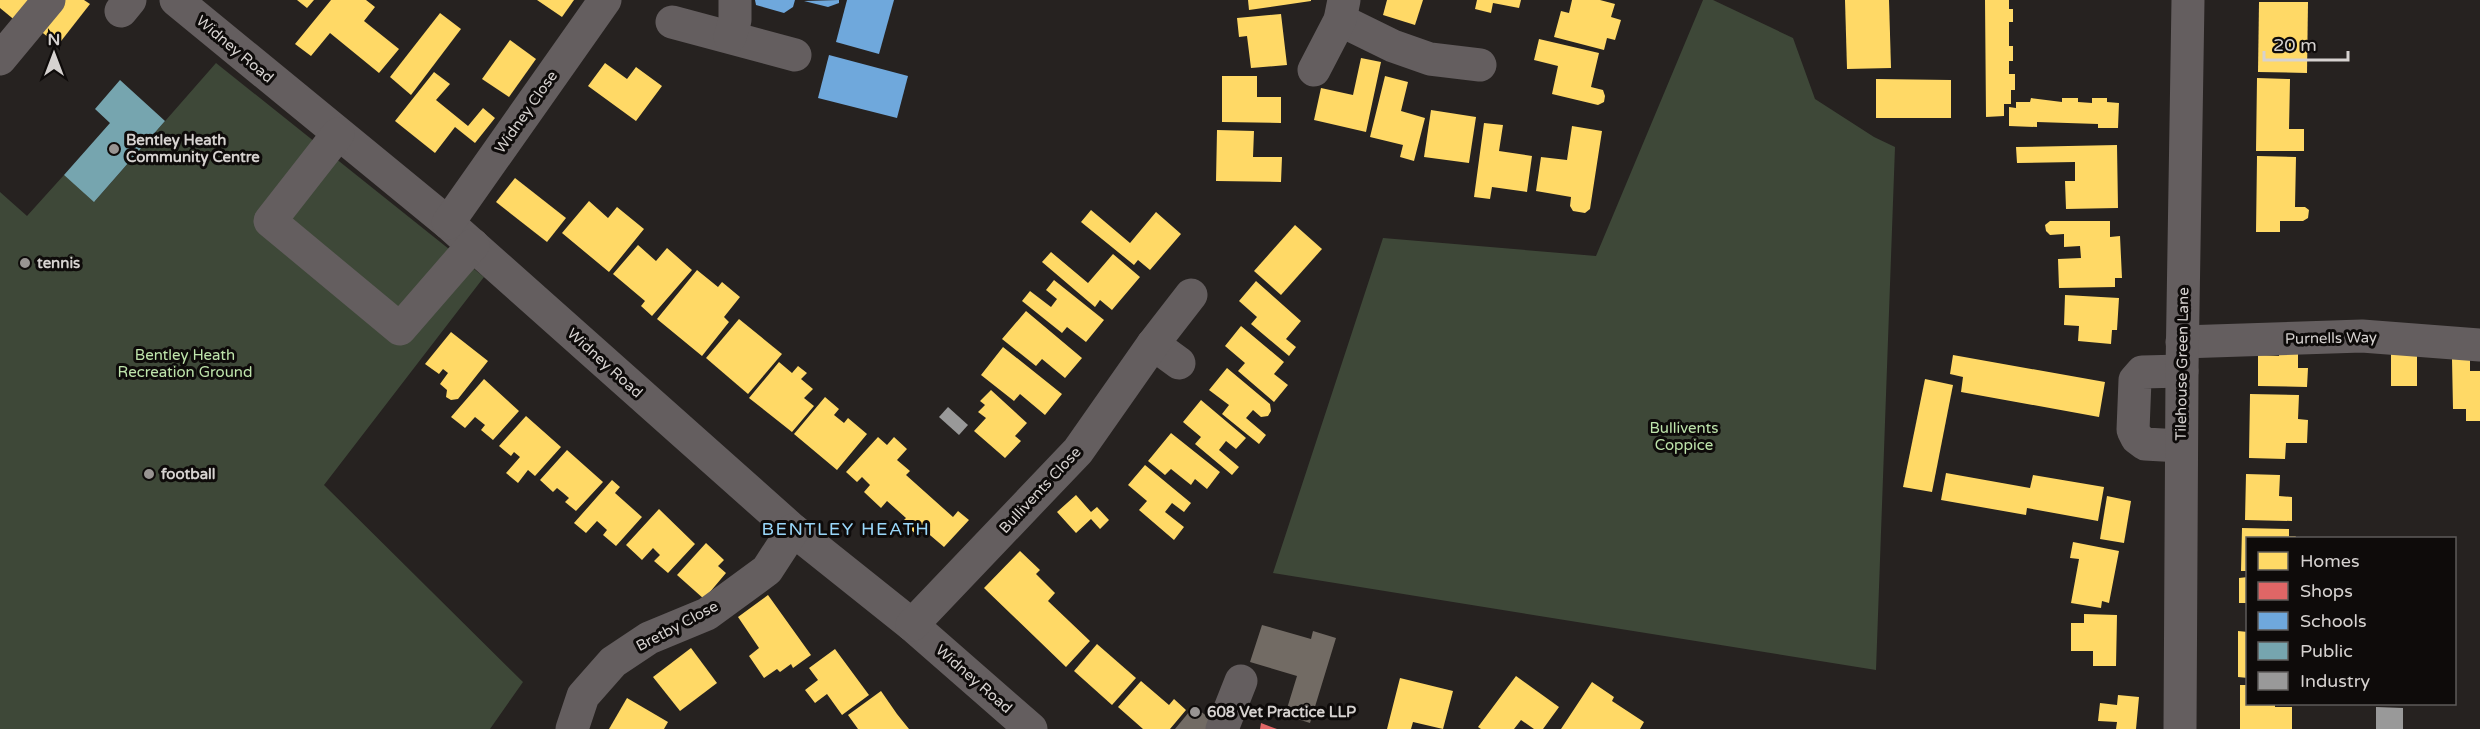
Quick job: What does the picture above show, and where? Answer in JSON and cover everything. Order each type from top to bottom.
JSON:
[{"type":"street","points":[[0,59],[49,0]]},
{"type":"street","name":"Widney Road","points":[[176,0],[448,223],[793,530],[912,625],[1031,729]]},
{"type":"street","name":"Widney Close","points":[[448,223],[605,0]]},
{"type":"street","points":[[730,37],[735,20],[735,0]]},
{"type":"street","name":"Tilehouse Green Lane","points":[[2180,729],[2181,446],[2188,0]]},
{"type":"street","points":[[1314,70],[1342,10],[1393,46],[1430,60],[1480,65]]},
{"type":"street","points":[[672,22],[795,55]]},
{"type":"street","points":[[338,134],[270,221],[400,329],[473,245]]},
{"type":"street","name":"Bullivents Close","points":[[912,625],[1078,451],[1153,344],[1191,295]]},
{"type":"street","name":"Purnells Way","points":[[2181,446],[2145,444],[2137,438],[2133,430],[2135,380],[2142,372],[2182,356],[2362,336],[2480,345]]},
{"type":"street","points":[[1153,344],[1179,363]]},
{"type":"street","name":"Bretby Close","points":[[572,729],[583,696],[613,662],[650,638],[707,614],[767,570],[793,530]]},
{"type":"street","points":[[1222,729],[1241,681]]},
{"type":"green space","name":"Bullivents Coppice","points":[[1703,0],[1713,0],[1793,38],[1815,99],[1874,137],[1895,147],[1876,670],[1273,573],[1383,238],[1596,256]]},
{"type":"green space","name":"Bentley Heath Recreation Ground","points":[[216,63],[484,277],[324,485],[523,682],[490,729],[0,729],[0,192],[27,216],[64,175],[95,201]]},
{"type":"building: Homes","points":[[0,0],[35,0],[17,22],[0,8]]},
{"type":"building: Homes","points":[[55,0],[84,0],[90,4],[58,45],[34,26]]},
{"type":"building: Homes","points":[[297,0],[314,0],[307,8]]},
{"type":"building: Homes","points":[[331,0],[366,0],[375,7],[364,21],[399,49],[379,73],[330,33],[311,56],[295,44]]},
{"type":"building: Homes","points":[[537,0],[574,0],[562,17]]},
{"type":"building: Homes","points":[[1248,0],[1311,0],[1311,1],[1249,10]]},
{"type":"building: Homes","points":[[1387,0],[1423,0],[1415,25],[1383,15]]},
{"type":"building: Homes","points":[[1477,0],[1521,0],[1519,8],[1493,3],[1491,13],[1475,9]]},
{"type":"building: Homes","points":[[1572,0],[1600,0],[1615,4],[1611,17],[1621,20],[1615,40],[1607,38],[1604,50],[1554,37],[1561,11],[1569,13]]},
{"type":"building: Homes","points":[[1845,0],[1889,0],[1891,68],[1847,69]]},
{"type":"building: Homes","points":[[1985,0],[2009,0],[2009,9],[2013,9],[2013,22],[2009,22],[2009,46],[2013,46],[2013,61],[2009,61],[2009,74],[2015,74],[2015,90],[2011,90],[2011,104],[2004,104],[2004,116],[1986,117]]},
{"type":"building: Homes","points":[[2259,2],[2308,2],[2307,73],[2258,72]]},
{"type":"building: Homes","points":[[440,13],[461,29],[411,95],[390,77]]},
{"type":"building: Homes","points":[[1281,14],[1287,65],[1251,68],[1247,36],[1239,37],[1237,18]]},
{"type":"building: Homes","points":[[1539,39],[1599,53],[1591,87],[1603,90],[1604,102],[1598,105],[1552,94],[1558,66],[1534,60]]},
{"type":"building: Homes","points":[[510,40],[536,59],[509,97],[482,79]]},
{"type":"building: Homes","points":[[1361,58],[1381,62],[1366,132],[1314,120],[1321,88],[1353,95]]},
{"type":"building: Homes","points":[[605,63],[627,79],[636,67],[662,86],[636,121],[588,86]]},
{"type":"building: Homes","points":[[434,72],[450,84],[436,100],[468,126],[483,108],[495,118],[475,143],[455,127],[435,153],[395,121]]},
{"type":"building: Homes","points":[[1222,76],[1257,76],[1257,97],[1281,97],[1281,123],[1222,122]]},
{"type":"building: Homes","points":[[1385,76],[1408,82],[1401,111],[1425,118],[1414,161],[1400,157],[1403,145],[1370,137]]},
{"type":"building: Homes","points":[[2257,78],[2290,79],[2289,129],[2304,129],[2304,151],[2256,151]]},
{"type":"building: Homes","points":[[1876,79],[1951,80],[1951,118],[1876,118]]},
{"type":"building: Homes","points":[[2031,98],[2062,102],[2062,98],[2078,98],[2078,102],[2092,103],[2092,98],[2107,98],[2107,102],[2119,103],[2118,128],[2098,128],[2098,124],[2037,122],[2037,127],[2009,126],[2009,107],[2016,108],[2016,102],[2030,102]]},
{"type":"building: Homes","points":[[1431,110],[1476,117],[1469,163],[1424,157]]},
{"type":"building: Homes","points":[[1484,123],[1503,125],[1499,151],[1532,156],[1527,192],[1492,187],[1490,199],[1474,197]]},
{"type":"building: Homes","points":[[1572,126],[1602,131],[1590,209],[1585,213],[1573,211],[1570,206],[1571,197],[1536,191],[1541,157],[1567,160]]},
{"type":"building: Homes","points":[[1217,130],[1254,131],[1253,157],[1282,157],[1281,182],[1216,181]]},
{"type":"building: Homes","points":[[2117,145],[2118,208],[2066,209],[2065,181],[2075,181],[2075,162],[2017,163],[2016,147]]},
{"type":"building: Homes","points":[[2257,156],[2296,157],[2295,207],[2305,207],[2309,210],[2308,218],[2303,221],[2280,221],[2280,232],[2256,232]]},
{"type":"building: Homes","points":[[515,178],[566,218],[547,242],[496,202]]},
{"type":"building: Homes","points":[[589,201],[608,218],[617,207],[644,229],[609,272],[562,233]]},
{"type":"building: Homes","points":[[1091,210],[1130,243],[1156,212],[1181,234],[1150,270],[1138,260],[1134,265],[1081,222]]},
{"type":"building: Homes","points":[[2050,221],[2110,221],[2110,237],[2120,236],[2122,278],[2115,278],[2115,287],[2059,288],[2058,259],[2081,258],[2080,246],[2064,247],[2064,234],[2050,235],[2046,231],[2045,225]]},
{"type":"building: Homes","points":[[1295,225],[1322,249],[1281,295],[1254,271]]},
{"type":"building: Homes","points":[[638,245],[656,261],[667,248],[692,270],[652,316],[641,306],[645,301],[613,274]]},
{"type":"building: Homes","points":[[1051,252],[1088,283],[1113,254],[1140,277],[1112,310],[1100,300],[1095,307],[1042,262]]},
{"type":"building: Homes","points":[[697,270],[718,287],[722,282],[740,297],[724,317],[729,322],[702,356],[657,319]]},
{"type":"building: Homes","points":[[1054,280],[1104,320],[1086,342],[1067,327],[1062,333],[1022,301],[1030,291],[1051,307],[1057,299],[1046,290]]},
{"type":"building: Homes","points":[[1256,281],[1301,321],[1286,339],[1296,347],[1289,356],[1251,324],[1257,317],[1239,301]]},
{"type":"building: Homes","points":[[2065,295],[2119,298],[2117,330],[2112,330],[2111,344],[2078,341],[2079,326],[2064,325]]},
{"type":"building: Homes","points":[[1026,311],[1082,358],[1065,378],[1042,359],[1036,366],[1002,339]]},
{"type":"building: Homes","points":[[739,319],[782,354],[748,394],[706,358]]},
{"type":"building: Homes","points":[[1241,326],[1284,362],[1274,374],[1288,385],[1274,402],[1238,371],[1245,363],[1225,346]]},
{"type":"building: Homes","points":[[451,332],[488,361],[458,399],[451,400],[446,397],[447,390],[440,384],[448,373],[443,369],[439,374],[425,364]]},
{"type":"building: Homes","points":[[2279,339],[2298,340],[2298,368],[2308,368],[2307,387],[2258,386],[2258,355],[2279,356]]},
{"type":"building: Homes","points":[[1003,347],[1062,394],[1045,415],[1020,394],[1014,401],[981,375]]},
{"type":"building: Homes","points":[[2391,354],[2417,355],[2417,386],[2391,386]]},
{"type":"building: Homes","points":[[1953,355],[2105,382],[2099,417],[1961,392],[1963,377],[1950,374]]},
{"type":"building: Homes","points":[[2452,359],[2470,359],[2470,371],[2480,371],[2480,421],[2466,421],[2466,409],[2453,409]]},
{"type":"building: Homes","points":[[779,362],[792,373],[798,366],[807,373],[801,379],[813,389],[804,398],[814,406],[792,432],[749,398]]},
{"type":"building: Homes","points":[[1227,368],[1270,404],[1271,411],[1268,416],[1261,417],[1253,410],[1246,418],[1266,435],[1259,444],[1222,414],[1229,405],[1209,390]]},
{"type":"building: Homes","points":[[484,379],[519,411],[493,440],[481,430],[485,425],[475,417],[465,428],[451,417]]},
{"type":"building: Homes","points":[[1925,379],[1953,385],[1932,492],[1903,487]]},
{"type":"building: Homes","points":[[991,390],[1027,423],[1015,436],[1021,441],[1005,458],[974,431],[986,418],[978,412],[985,405],[980,401]]},
{"type":"building: Homes","points":[[2250,394],[2299,395],[2298,419],[2308,420],[2307,443],[2286,443],[2285,459],[2249,458]]},
{"type":"building: Homes","points":[[825,397],[839,409],[834,415],[844,423],[848,418],[867,434],[837,470],[794,434]]},
{"type":"building: Homes","points":[[1201,400],[1246,438],[1236,449],[1226,441],[1219,450],[1239,467],[1232,475],[1195,444],[1201,437],[1183,422]]},
{"type":"building: Homes","points":[[526,416],[561,447],[535,476],[528,470],[518,483],[506,473],[520,457],[514,452],[511,456],[499,446]]},
{"type":"building: Homes","points":[[1171,433],[1220,472],[1207,489],[1195,479],[1191,485],[1171,469],[1165,475],[1148,461]]},
{"type":"building: Homes","points":[[878,437],[887,445],[894,437],[907,449],[897,460],[910,471],[906,475],[953,517],[958,511],[969,520],[944,547],[924,530],[918,536],[902,522],[906,518],[887,501],[881,508],[864,492],[870,485],[862,477],[857,482],[846,472]]},
{"type":"building: Homes","points":[[567,450],[603,482],[576,511],[565,502],[569,498],[557,488],[553,492],[540,480]]},
{"type":"building: Homes","points":[[1145,465],[1191,503],[1184,512],[1172,503],[1165,512],[1184,527],[1174,540],[1139,510],[1147,501],[1128,485]]},
{"type":"building: Homes","points":[[1946,473],[2030,488],[2033,475],[2104,487],[2098,521],[2027,508],[2026,515],[1941,500]]},
{"type":"building: Homes","points":[[2246,474],[2280,475],[2279,496],[2292,497],[2292,521],[2245,520]]},
{"type":"building: Homes","points":[[612,480],[620,487],[615,493],[642,517],[616,546],[603,535],[607,530],[597,521],[586,533],[574,523]]},
{"type":"building: Homes","points":[[1076,495],[1091,512],[1097,507],[1109,520],[1100,529],[1091,519],[1076,533],[1057,512]]},
{"type":"building: Homes","points":[[2107,496],[2131,501],[2124,543],[2100,539]]},
{"type":"building: Homes","points":[[659,509],[695,544],[668,573],[654,561],[660,555],[653,548],[642,560],[626,545]]},
{"type":"building: Homes","points":[[2242,528],[2289,529],[2289,536],[2296,536],[2246,537],[2246,571],[2241,571]]},
{"type":"building: Homes","points":[[2073,542],[2119,551],[2109,603],[2102,601],[2101,608],[2071,603],[2079,559],[2070,558]]},
{"type":"building: Homes","points":[[706,543],[724,560],[718,566],[726,573],[704,599],[677,575]]},
{"type":"building: Homes","points":[[1020,551],[1040,570],[1036,574],[1055,593],[1048,601],[1090,641],[1066,667],[984,588]]},
{"type":"building: Homes","points":[[2246,577],[2246,603],[2239,603],[2239,578]]},
{"type":"building: Homes","points":[[768,595],[811,655],[793,668],[791,664],[780,672],[777,669],[764,678],[749,656],[759,648],[738,617]]},
{"type":"building: Homes","points":[[2084,614],[2117,615],[2116,666],[2093,666],[2093,651],[2071,651],[2071,623],[2084,623]]},
{"type":"building: Homes","points":[[2238,631],[2246,632],[2246,678],[2238,677]]},
{"type":"building: Homes","points":[[1097,644],[1136,678],[1112,705],[1074,671]]},
{"type":"building: Homes","points":[[691,648],[717,683],[680,711],[653,677]]},
{"type":"building: Homes","points":[[835,649],[869,695],[842,715],[827,694],[815,703],[805,690],[818,680],[809,668]]},
{"type":"building: Homes","points":[[1516,676],[1559,707],[1543,729],[1534,729],[1521,720],[1514,729],[1481,729],[1478,727]]},
{"type":"building: Homes","points":[[1400,678],[1453,691],[1443,729],[1413,722],[1411,729],[1387,729]]},
{"type":"building: Homes","points":[[1141,681],[1169,705],[1174,699],[1186,710],[1170,729],[1143,729],[1118,707]]},
{"type":"building: Homes","points":[[1592,682],[1614,697],[1612,701],[1644,722],[1640,729],[1561,729]]},
{"type":"building: Homes","points":[[2240,685],[2246,685],[2246,705],[2292,707],[2292,729],[2240,729]]},
{"type":"building: Homes","points":[[881,691],[909,729],[858,729],[848,715]]},
{"type":"building: Homes","points":[[2118,695],[2139,697],[2136,729],[2116,729],[2117,722],[2098,721],[2100,703],[2117,705]]},
{"type":"building: Homes","points":[[627,698],[668,722],[664,729],[609,729]]},
{"type":"building: Shops","points":[[1261,723],[1277,729],[1260,729]]},
{"type":"building: Schools","points":[[755,0],[795,0],[793,7],[784,13],[756,5]]},
{"type":"building: Schools","points":[[839,0],[839,3],[828,7],[804,1]]},
{"type":"building: Schools","points":[[847,0],[894,0],[879,54],[836,42]]},
{"type":"building: Schools","points":[[829,55],[908,76],[897,118],[818,98]]},
{"type":"building: Public","name":"Bentley Heath Community Centre","points":[[120,80],[165,121],[94,202],[64,175],[110,123],[95,109]]},
{"type":"building: Industry","points":[[948,407],[968,425],[959,435],[939,417]]},
{"type":"building: Industry","points":[[2376,707],[2403,708],[2403,729],[2376,729]]},
{"type":"building: Other","points":[[1262,625],[1311,639],[1313,631],[1336,638],[1310,723],[1285,715],[1297,676],[1250,662]]},
{"type":"building: Other","name":"608 Vet Practice LLP","points":[[1194,706],[1209,718],[1206,729],[1175,729]]},
{"type":"place","name":"Bentley Heath Community Centre","points":[[114,149]]},
{"type":"place","name":"tennis","points":[[25,263]]},
{"type":"place","name":"football","points":[[149,474]]},
{"type":"place","name":"608 Vet Practice LLP","points":[[1195,712]]},
{"type":"district","name":"BENTLEY HEATH","points":[[846,529]]}]
